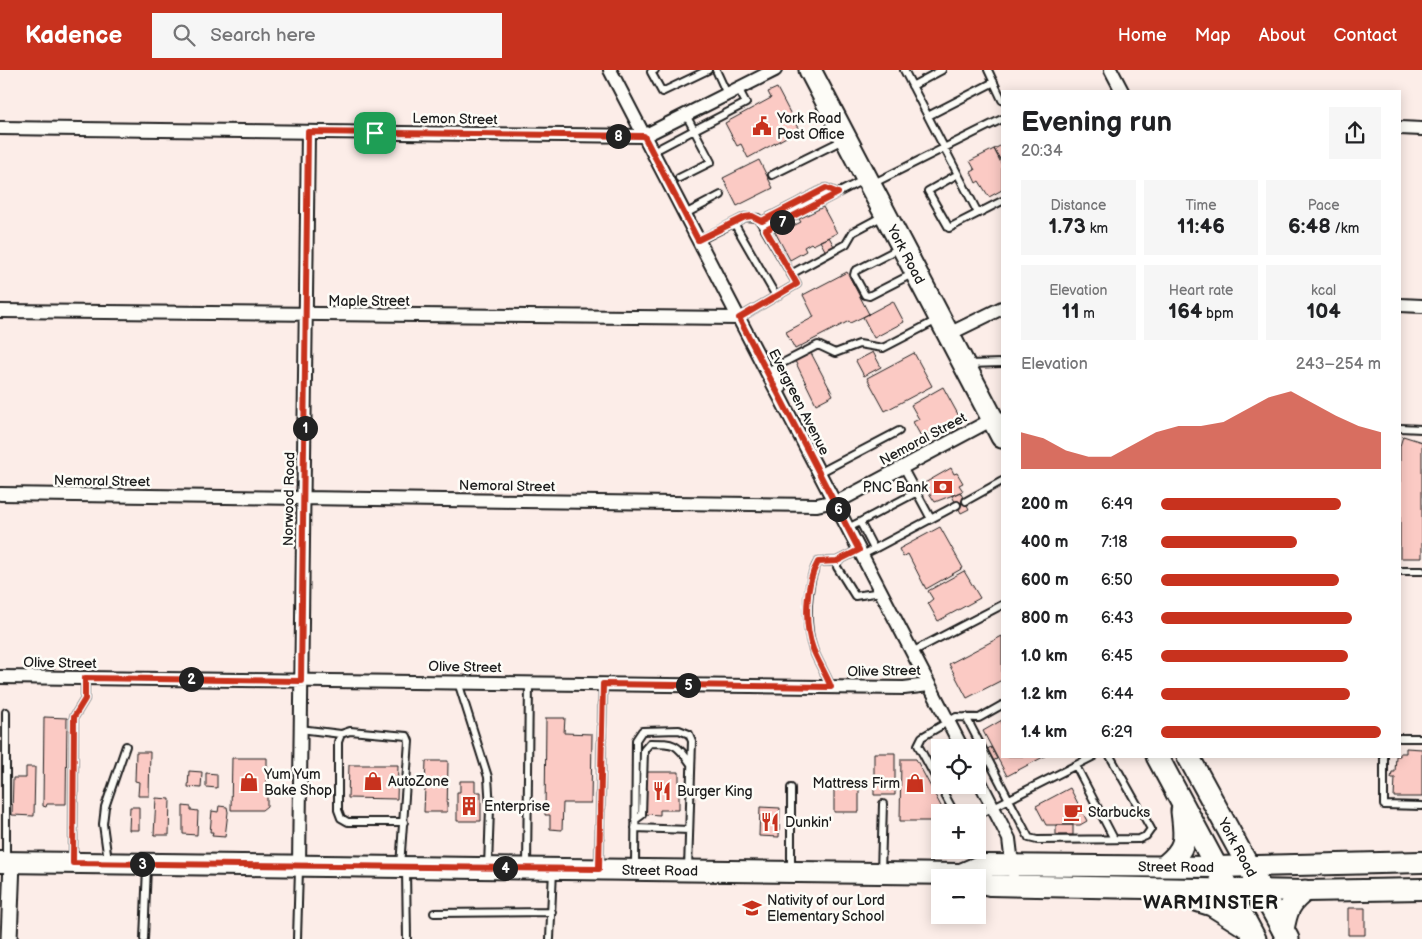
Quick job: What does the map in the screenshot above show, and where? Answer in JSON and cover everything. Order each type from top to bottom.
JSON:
[{"type":"highway","name":"York Road","points":[[810,70],[964,364],[999,422]]},
{"type":"highway","name":"York Road","points":[[1158,758],[1252,934]]},
{"type":"highway","name":"York Road","points":[[1189,758],[1285,935]]},
{"type":"highway","points":[[1166,865],[1183,848],[1185,835],[1181,801]]},
{"type":"highway","points":[[1161,889],[1212,905],[1252,934]]},
{"type":"highway","points":[[1285,935],[1286,914],[1291,902],[1305,891]]},
{"type":"main road","name":"Street Road","points":[[6,862],[688,870],[881,873],[931,876]]},
{"type":"main road","name":"Street Road","points":[[978,869],[982,865],[1012,864],[1216,867],[1422,862]]},
{"type":"main road","name":"Street Road","points":[[986,884],[1305,891],[1422,889]]},
{"type":"street","name":"Evergreen Avenue","points":[[610,70],[957,739]]},
{"type":"street","name":"Lemon Street","points":[[0,128],[644,136],[775,70]]},
{"type":"street","points":[[1111,70],[1121,90]]},
{"type":"street","points":[[1401,128],[1422,129]]},
{"type":"street","name":"Norwood Road","points":[[299,866],[308,132]]},
{"type":"street","points":[[1401,305],[1422,306]]},
{"type":"street","points":[[944,326],[1001,308]]},
{"type":"street","name":"Maple Street","points":[[0,311],[739,318]]},
{"type":"street","name":"Nemoral Street","points":[[0,494],[817,505],[843,499],[903,467],[999,422]]},
{"type":"street","name":"Olive Street","points":[[0,677],[904,688],[929,685]]},
{"type":"street","points":[[986,794],[1009,840],[1013,885]]},
{"type":"street","points":[[6,862],[9,939]]},
{"type":"lane","points":[[654,70],[651,72],[662,92],[704,71]]},
{"type":"lane","points":[[660,148],[746,103],[732,91],[716,70]]},
{"type":"lane","points":[[904,70],[978,213]]},
{"type":"lane","points":[[912,86],[942,70]]},
{"type":"lane","points":[[988,70],[1001,98]]},
{"type":"lane","points":[[928,116],[994,82]]},
{"type":"lane","points":[[679,178],[711,162],[686,115]]},
{"type":"lane","points":[[766,230],[838,193],[944,148],[1001,120]]},
{"type":"lane","points":[[772,175],[846,138]]},
{"type":"lane","points":[[958,174],[928,190],[949,228],[1001,202]]},
{"type":"lane","points":[[762,221],[826,188],[838,193]]},
{"type":"lane","points":[[685,214],[721,195]]},
{"type":"lane","points":[[791,274],[846,244],[853,232],[886,215]]},
{"type":"lane","points":[[698,240],[752,216],[762,221],[797,284],[739,318]]},
{"type":"lane","points":[[734,223],[776,296]]},
{"type":"lane","points":[[903,247],[855,271],[854,275],[865,295],[869,296],[916,272]]},
{"type":"lane","points":[[778,393],[784,390],[773,368],[818,345],[835,353],[860,344],[883,348],[944,326]]},
{"type":"lane","points":[[964,364],[1001,363]]},
{"type":"lane","points":[[1401,428],[1422,429]]},
{"type":"lane","points":[[819,473],[899,431]]},
{"type":"lane","points":[[903,467],[931,519]]},
{"type":"lane","points":[[966,501],[1001,483]]},
{"type":"lane","points":[[848,528],[917,492]]},
{"type":"lane","points":[[831,687],[813,648],[808,616],[812,572],[818,562],[837,561],[859,550],[864,554],[874,550],[957,505]]},
{"type":"lane","points":[[860,522],[874,550]]},
{"type":"lane","points":[[837,561],[837,567],[855,596],[881,592]]},
{"type":"lane","points":[[1401,570],[1422,571]]},
{"type":"lane","points":[[912,652],[1001,606]]},
{"type":"lane","points":[[73,863],[74,717],[85,699],[85,678]]},
{"type":"lane","points":[[458,682],[488,777],[490,808],[488,868]]},
{"type":"lane","points":[[527,868],[529,683]]},
{"type":"lane","points":[[599,869],[603,684]]},
{"type":"lane","points":[[950,804],[918,745],[922,736],[956,717],[979,718],[1001,706]]},
{"type":"lane","points":[[6,712],[6,862]]},
{"type":"lane","points":[[966,717],[1029,838],[1037,840],[1139,839],[1146,836],[1151,829],[1111,758]]},
{"type":"lane","points":[[300,729],[341,734],[350,731],[407,736],[409,741],[403,867],[407,939]]},
{"type":"lane","points":[[635,870],[635,747],[638,735],[648,730],[685,731],[691,737],[688,870]]},
{"type":"lane","points":[[341,734],[338,742],[338,810],[341,818],[348,822],[404,822]]},
{"type":"lane","points":[[1401,738],[1422,738]]},
{"type":"lane","points":[[635,820],[642,815],[644,750],[650,743],[672,743],[679,747],[691,764]]},
{"type":"lane","points":[[108,863],[103,824],[105,807],[126,746]]},
{"type":"lane","points":[[986,811],[1090,758]]},
{"type":"lane","points":[[1384,758],[1384,804],[1422,806]]},
{"type":"lane","points":[[1076,766],[1114,839]]},
{"type":"lane","points":[[791,788],[791,872]]},
{"type":"lane","points":[[881,873],[882,804]]},
{"type":"lane","points":[[635,828],[689,830]]},
{"type":"lane","points":[[144,937],[147,864]]},
{"type":"lane","points":[[297,939],[299,866]]},
{"type":"lane","points":[[550,939],[553,869]]},
{"type":"lane","points":[[434,913],[552,912]]},
{"type":"building","name":"York Road Post Office","points":[[777,88],[799,130],[748,158],[741,144],[737,146],[725,123],[771,98],[768,92]]},
{"type":"building","points":[[1001,146],[1001,158],[1000,159],[994,149]]},
{"type":"building","points":[[994,149],[1001,163],[1001,191],[989,197],[979,181],[976,183],[971,172],[975,170],[970,161]]},
{"type":"building","points":[[759,160],[773,188],[737,206],[723,178]]},
{"type":"building","points":[[823,207],[837,233],[813,245],[811,243],[804,247],[806,251],[790,260],[774,230],[791,221],[793,226],[801,222],[799,219]]},
{"type":"building","points":[[829,237],[835,248],[826,252],[820,241]]},
{"type":"building","points":[[847,272],[869,314],[850,323],[849,321],[795,349],[786,332],[814,317],[803,295]]},
{"type":"building","points":[[893,301],[904,322],[874,338],[863,317]]},
{"type":"building","points":[[873,352],[881,367],[864,376],[856,361]]},
{"type":"building","points":[[811,353],[833,395],[816,404],[795,361]]},
{"type":"building","points":[[914,353],[932,386],[885,411],[867,378]]},
{"type":"building","points":[[943,387],[960,418],[922,438],[913,422],[919,419],[911,405]]},
{"type":"building","points":[[1403,436],[1422,442],[1422,558],[1401,558],[1401,443]]},
{"type":"building","name":"PNC Bank","points":[[951,468],[954,474],[957,473],[963,483],[959,485],[963,491],[935,502],[923,484]]},
{"type":"building","points":[[960,492],[969,509],[961,513],[952,496]]},
{"type":"building","points":[[940,527],[963,568],[926,589],[908,554],[903,557],[899,549]]},
{"type":"building","points":[[964,571],[980,598],[938,621],[928,603],[933,599],[928,591]]},
{"type":"building","points":[[1001,637],[1001,681],[967,698],[949,664]]},
{"type":"building","points":[[44,717],[67,718],[66,804],[47,804],[46,807],[43,806]]},
{"type":"building","points":[[546,718],[565,718],[564,733],[592,734],[591,803],[563,803],[562,830],[550,829],[550,815],[545,815]]},
{"type":"building","points":[[1001,721],[1001,758],[1041,758],[1007,776],[983,731]]},
{"type":"building","points":[[991,747],[997,759],[990,762],[986,755],[986,750]]},
{"type":"building","points":[[1406,748],[1422,749],[1422,797],[1394,797],[1395,778],[1391,778],[1392,772],[1395,772],[1396,758],[1401,758],[1401,753],[1406,753]]},
{"type":"building","points":[[136,752],[150,752],[149,796],[138,796],[139,782],[135,781]]},
{"type":"building","points":[[874,753],[895,753],[895,795],[874,795]]},
{"type":"building","name":"Yum Yum Bake Shop","points":[[232,758],[267,758],[267,806],[262,810],[231,810]]},
{"type":"building","name":"Mattress Firm","points":[[901,759],[916,759],[931,787],[931,794],[935,794],[940,804],[931,804],[931,821],[900,821]]},
{"type":"building","points":[[426,761],[448,761],[447,812],[424,812]]},
{"type":"building","name":"AutoZone","points":[[349,765],[398,765],[397,799],[348,798]]},
{"type":"building","points":[[26,767],[35,767],[34,816],[12,815],[13,778],[26,778]]},
{"type":"building","points":[[189,771],[202,772],[201,788],[188,787]]},
{"type":"building","name":"Burger King","points":[[645,772],[679,772],[679,810],[660,810],[660,815],[645,814]]},
{"type":"building","points":[[206,773],[217,774],[217,788],[206,787]]},
{"type":"building","name":"Enterprise","points":[[460,781],[475,781],[475,792],[481,792],[481,821],[457,821],[457,792],[460,792]]},
{"type":"building","points":[[834,786],[859,786],[859,812],[834,812]]},
{"type":"building","points":[[1070,788],[1087,821],[1080,825],[1046,825],[1036,806]]},
{"type":"building","points":[[156,798],[170,799],[169,835],[154,835]]},
{"type":"building","points":[[183,806],[191,807],[191,810],[198,811],[197,835],[183,834]]},
{"type":"building","points":[[219,806],[227,807],[228,812],[225,837],[212,836],[213,832],[210,832],[212,811],[218,812]]},
{"type":"building","points":[[130,807],[139,807],[139,830],[129,830]]},
{"type":"building","name":"Dunkin'","points":[[760,807],[780,808],[779,837],[759,836]]},
{"type":"building","points":[[1056,825],[1073,825],[1073,835],[1056,835]]},
{"type":"building","points":[[1348,908],[1365,908],[1365,935],[1348,935]]},
{"type":"place","name":"York Road Post Office","points":[[762,126]]},
{"type":"place","name":"PNC Bank","points":[[943,487]]},
{"type":"place","name":"AutoZone","points":[[373,781]]},
{"type":"place","name":"Yum Yum Bake Shop","points":[[249,782]]},
{"type":"place","name":"Mattress Firm","points":[[915,783]]},
{"type":"place","name":"Burger King","points":[[662,791]]},
{"type":"place","name":"Enterprise","points":[[469,806]]},
{"type":"place","name":"Starbucks","points":[[1073,812]]},
{"type":"place","name":"Dunkin'","points":[[770,822]]},
{"type":"place","name":"Nativity of our Lord Elementary School","points":[[752,908]]},
{"type":"district","name":"WARMINSTER","points":[[1211,903]]},
{"type":"route","points":[[308,132],[375,133],[644,136],[698,240],[745,217],[752,216],[762,221],[826,188],[838,193],[766,230],[797,284],[739,318],[859,550],[837,561],[818,562],[812,572],[808,616],[813,648],[831,687],[603,684],[599,869],[73,863],[74,717],[85,699],[85,678],[301,681],[308,132]]}]
